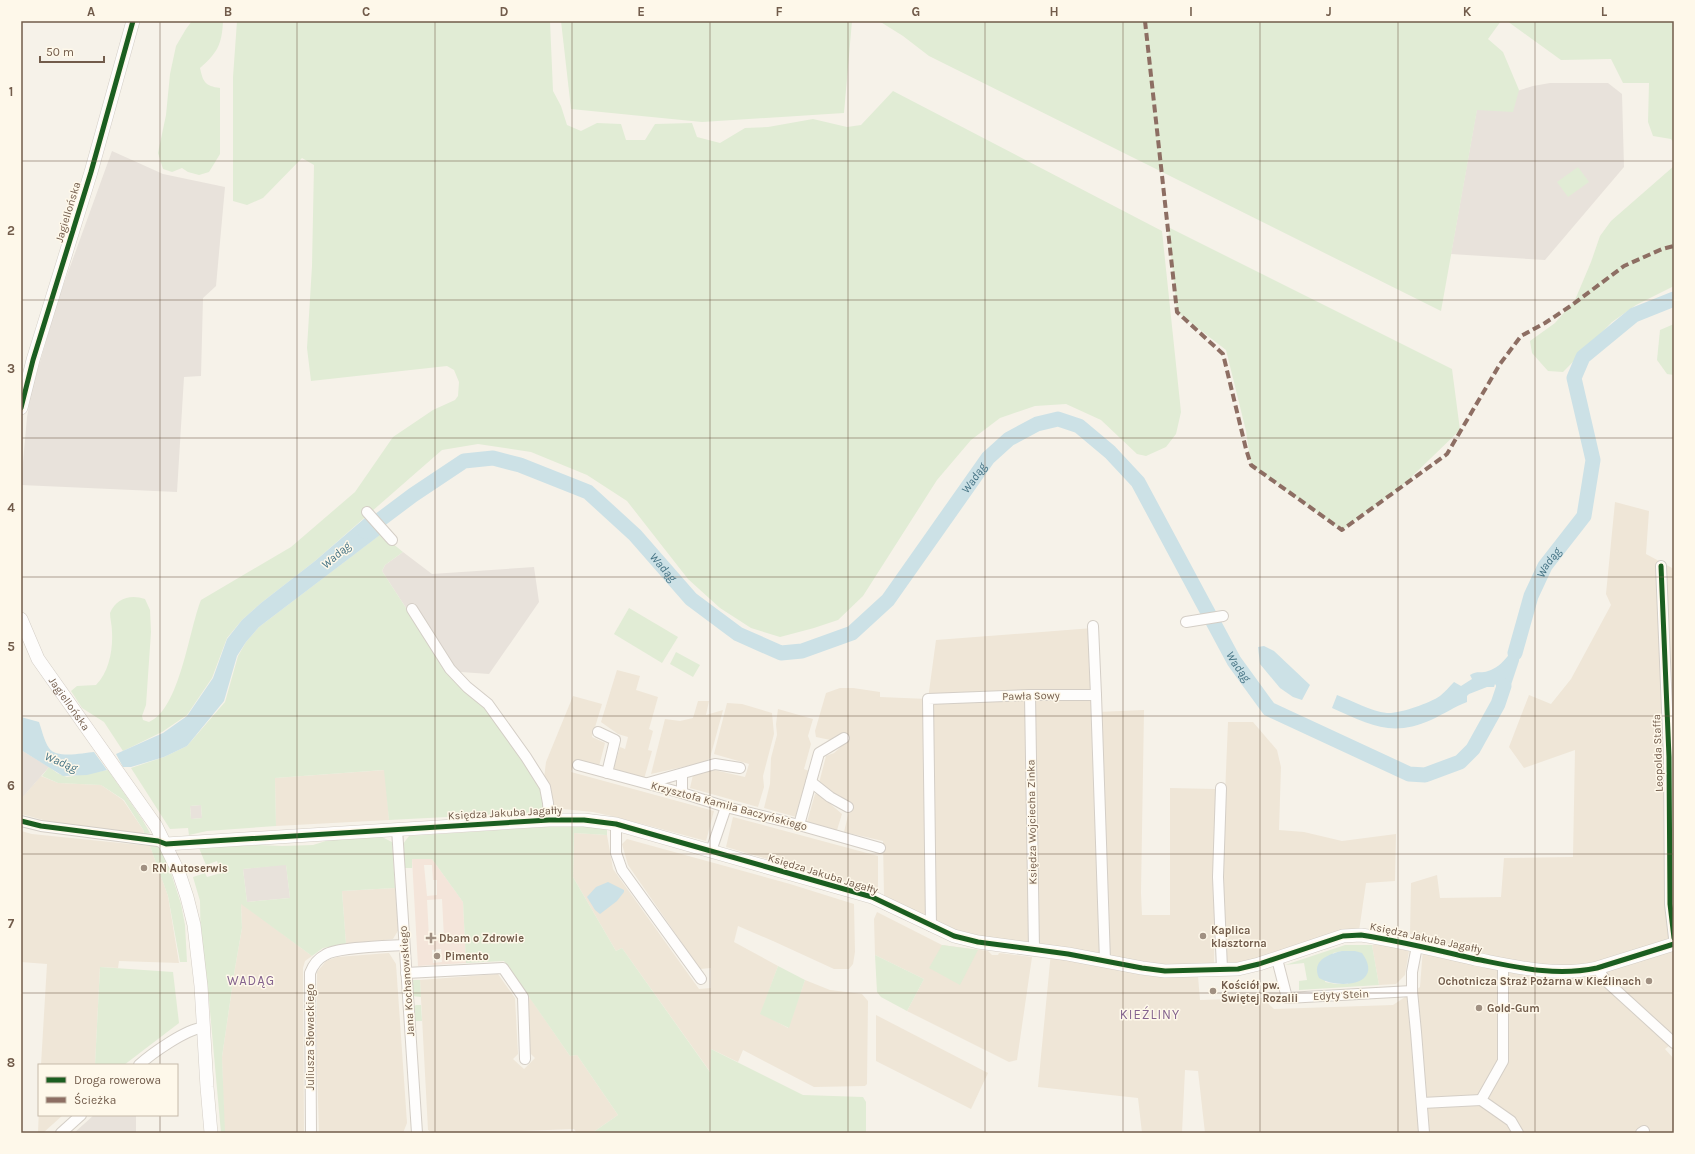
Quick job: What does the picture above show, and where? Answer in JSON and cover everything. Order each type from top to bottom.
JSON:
[{"type":"street","name":"Jagiellońska","points":[[21,408],[33,360],[91,172],[132,21]]},
{"type":"street","points":[[367,512],[392,540]]},
{"type":"street","name":"Leopolda Staffa","points":[[1661,566],[1670,664],[1672,757],[1670,904],[1674,938]]},
{"type":"street","points":[[412,610],[450,669],[467,687],[488,704],[526,757],[544,787],[548,803],[549,820]]},
{"type":"street","points":[[1186,622],[1223,616]]},
{"type":"street","name":"Jagiellońska","points":[[21,619],[38,659],[156,826],[166,844]]},
{"type":"street","points":[[1093,626],[1105,961]]},
{"type":"street","name":"Pawła Sowy","points":[[931,926],[928,699],[1030,695],[1096,695]]},
{"type":"street","name":"Księdza Wojciecha Zinka","points":[[1030,695],[1034,949]]},
{"type":"street","points":[[598,732],[615,740],[607,773]]},
{"type":"street","points":[[799,825],[819,753],[844,738]]},
{"type":"street","points":[[648,784],[715,764],[740,768]]},
{"type":"street","name":"Krzysztofa Kamila Baczyńskiego","points":[[578,765],[682,793],[726,807],[799,825],[880,848]]},
{"type":"street","points":[[682,774],[682,793]]},
{"type":"street","points":[[811,782],[830,797],[848,807]]},
{"type":"street","points":[[1221,788],[1218,877],[1222,969]]},
{"type":"street","points":[[711,851],[726,807]]},
{"type":"street","name":"Księdza Jakuba Jagałły","points":[[166,844],[549,820],[584,820],[616,824],[872,897],[954,936],[978,942],[1034,949],[1165,971],[1238,968],[1277,959],[1342,936],[1361,935],[1503,964],[1558,972],[1584,971],[1597,968],[1674,944]]},
{"type":"street","points":[[21,821],[41,826],[158,841],[166,844],[179,873],[194,925],[201,986],[202,1028],[211,1133]]},
{"type":"street","points":[[616,824],[616,853],[622,870],[701,979]]},
{"type":"street","name":"Jana Kochanowskiego","points":[[397,829],[417,1133]]},
{"type":"street","name":"Juliusza Słowackiego","points":[[310,1133],[310,973],[312,967],[317,960],[326,954],[339,950],[404,945]]},
{"type":"street","points":[[1417,946],[1412,972],[1412,991],[1424,1133]]},
{"type":"street","name":"Edyty Stein","points":[[1277,959],[1287,998],[1412,991]]},
{"type":"street","points":[[1481,1100],[1503,1061],[1503,964]]},
{"type":"street","points":[[406,973],[503,968],[523,997],[525,1059]]},
{"type":"street","points":[[1597,968],[1606,981],[1674,1043]]},
{"type":"street","points":[[140,1064],[184,1034],[202,1028]]},
{"type":"street","points":[[1422,1103],[1481,1100],[1511,1121],[1518,1133]]},
{"type":"street","points":[[61,1133],[80,1116]]},
{"type":"shaded area","points":[[1550,83],[1608,83],[1622,94],[1624,167],[1545,260],[1451,254],[1478,103],[1533,86]]},
{"type":"shaded area","points":[[112,151],[163,174],[225,187],[216,286],[203,298],[201,376],[184,377],[177,492],[21,485],[27,417],[31,393],[58,300]]},
{"type":"shaded area","points":[[1615,502],[1649,511],[1646,554],[1674,569],[1674,1042],[1665,1049],[1674,1059],[1674,1133],[1205,1133],[1198,1071],[1185,1070],[1182,1133],[1142,1133],[1138,1098],[1038,1087],[1051,952],[1148,976],[1198,976],[1200,1000],[1262,998],[1274,1009],[1393,1005],[1420,987],[1424,935],[1410,934],[1411,883],[1437,875],[1440,898],[1501,897],[1504,858],[1573,857],[1575,750],[1524,768],[1509,747],[1529,695],[1551,704],[1571,679],[1611,605],[1606,594]]},
{"type":"shaded area","points":[[403,552],[432,574],[534,567],[539,602],[489,674],[447,671],[382,571],[385,565]]},
{"type":"shaded area","points":[[1093,628],[1097,712],[1144,710],[1141,893],[1142,915],[1170,915],[1170,788],[1216,789],[1214,966],[1167,965],[962,934],[931,921],[884,896],[883,841],[844,832],[851,803],[840,800],[819,783],[826,756],[834,753],[845,743],[816,737],[815,731],[826,693],[840,688],[853,688],[880,692],[880,697],[928,699],[936,640]]},
{"type":"shaded area","points":[[617,670],[640,676],[636,690],[658,697],[649,729],[653,731],[648,750],[652,751],[644,779],[613,770],[620,747],[625,749],[628,737],[618,734],[601,722]]},
{"type":"shaded area","points":[[573,696],[602,704],[592,737],[605,743],[599,766],[575,760],[571,772],[714,811],[706,841],[593,812],[553,808],[551,789],[544,778],[546,762]]},
{"type":"shaded area","points":[[698,701],[709,701],[706,715],[723,710],[710,758],[705,762],[651,774],[665,719],[680,721],[693,718]]},
{"type":"shaded area","points":[[727,703],[742,704],[772,713],[774,734],[763,776],[764,787],[758,807],[690,788],[693,775],[714,770],[745,777],[749,764],[714,754]]},
{"type":"shaded area","points":[[778,709],[813,719],[808,736],[811,744],[804,769],[809,771],[796,817],[764,808],[770,784],[771,758],[777,735],[776,724]]},
{"type":"shaded area","points":[[1228,722],[1253,722],[1277,750],[1281,767],[1279,830],[1304,832],[1342,841],[1396,834],[1395,881],[1366,883],[1359,931],[1230,965],[1218,965]]},
{"type":"shaded area","points":[[21,750],[49,767],[21,799]]},
{"type":"shaded area","points":[[385,770],[389,820],[276,826],[275,778]]},
{"type":"shaded area","points":[[41,776],[58,783],[101,785],[123,800],[144,831],[143,835],[47,821],[21,814],[21,799]]},
{"type":"shaded area","points":[[815,794],[820,795],[842,814],[837,830],[807,822]]},
{"type":"shaded area","points":[[201,805],[202,818],[191,819],[190,806]]},
{"type":"shaded area","points":[[733,817],[878,856],[878,891],[726,847]]},
{"type":"shaded area","points":[[21,831],[32,834],[150,846],[168,896],[179,963],[119,961],[118,968],[100,967],[95,1064],[41,1064],[47,964],[21,962]]},
{"type":"shaded area","points":[[574,833],[607,835],[613,869],[699,989],[711,988],[711,968],[700,969],[628,865],[622,844],[627,839],[790,884],[854,904],[855,952],[853,964],[849,969],[834,969],[738,926],[734,942],[778,966],[761,1013],[788,1028],[805,980],[830,990],[862,994],[868,1001],[867,1084],[865,1086],[814,1087],[743,1050],[738,1062],[711,1049],[711,1073],[622,948],[616,951],[573,877]]},
{"type":"shaded area","points":[[412,859],[432,859],[463,902],[466,963],[418,966]],"holes":[[[424,865],[432,865],[433,880],[437,880],[437,895],[427,896]],[[442,899],[444,938],[429,938],[427,900]],[[441,949],[442,962],[433,963],[432,950]]]},
{"type":"shaded area","points":[[286,864],[290,898],[247,902],[243,869]]},
{"type":"shaded area","points":[[395,888],[399,929],[393,939],[346,944],[342,891]]},
{"type":"shaded area","points":[[241,903],[312,956],[305,961],[303,968],[304,1133],[224,1132],[222,1057],[242,928]]},
{"type":"shaded area","points":[[877,912],[942,945],[988,951],[992,955],[998,955],[999,953],[1032,957],[1017,1060],[1009,1062],[907,1011],[924,979],[875,955],[874,919]]},
{"type":"shaded area","points":[[1377,944],[1409,951],[1405,975],[1396,984],[1379,985],[1372,945]]},
{"type":"shaded area","points":[[389,953],[396,964],[407,1123],[403,1133],[319,1133],[317,1069],[317,972],[326,961],[337,957]]},
{"type":"shaded area","points":[[498,974],[515,998],[518,1054],[513,1059],[524,1069],[535,1058],[530,1053],[528,995],[570,1056],[577,1055],[618,1115],[592,1133],[577,1133],[574,1129],[466,1133],[434,1133],[428,1130],[420,980]]},
{"type":"shaded area","points":[[876,1015],[988,1073],[971,1109],[876,1061]]},
{"type":"shaded area","points":[[39,1116],[62,1116],[43,1133],[38,1133]]},
{"type":"shaded area","points":[[93,1116],[136,1116],[136,1133],[74,1133]]},
{"type":"green space","points":[[192,21],[223,21],[218,48],[211,58],[200,68],[202,77],[208,84],[220,88],[220,154],[209,172],[199,175],[188,172],[182,168],[172,172],[163,169],[158,153],[166,115],[170,74],[176,46]]},
{"type":"green space","points":[[237,21],[550,21],[553,91],[561,106],[567,125],[581,131],[597,123],[621,124],[626,140],[645,140],[655,124],[692,123],[697,137],[720,143],[745,128],[768,127],[813,119],[847,127],[861,125],[893,91],[1162,231],[1181,412],[1176,434],[1166,447],[1146,456],[1137,454],[1101,420],[1066,404],[1035,406],[1000,418],[971,440],[937,480],[863,596],[838,620],[780,637],[751,628],[720,608],[688,579],[627,501],[587,475],[531,452],[478,444],[442,450],[315,561],[261,603],[242,620],[227,638],[212,678],[187,715],[162,732],[123,751],[104,722],[82,708],[71,691],[77,686],[96,685],[104,674],[112,646],[110,613],[116,604],[124,598],[140,598],[145,599],[150,610],[151,632],[146,705],[142,716],[143,720],[149,722],[160,714],[169,702],[182,667],[201,600],[291,547],[355,492],[393,437],[433,410],[455,400],[458,396],[459,382],[454,370],[447,366],[311,381],[307,348],[312,266],[314,165],[302,158],[263,198],[247,205],[233,201],[233,77]]},
{"type":"green space","points":[[561,21],[852,21],[844,113],[702,122],[571,109]]},
{"type":"green space","points":[[879,21],[1501,21],[1488,39],[1503,52],[1519,90],[1513,112],[1477,110],[1441,311],[929,56],[903,36]]},
{"type":"green space","points":[[1507,21],[1674,21],[1674,143],[1671,139],[1653,136],[1648,122],[1649,83],[1623,83],[1611,59],[1561,60]]},
{"type":"green space","points":[[1674,166],[1674,286],[1636,305],[1612,322],[1563,372],[1548,371],[1532,353],[1530,341],[1555,323],[1575,300],[1600,236],[1611,221]]},
{"type":"green space","points":[[1578,167],[1589,182],[1568,197],[1557,182]]},
{"type":"green space","points":[[1168,227],[1452,369],[1460,430],[1401,487],[1342,530],[1251,465],[1246,431],[1226,350],[1177,312]]},
{"type":"green space","points":[[1674,324],[1674,375],[1667,374],[1657,360],[1660,330]]},
{"type":"green space","points":[[381,534],[403,552],[385,565],[382,571],[447,671],[485,707],[527,766],[541,788],[545,812],[389,820],[384,770],[275,778],[276,826],[207,831],[189,835],[188,828],[170,829],[131,768],[164,757],[187,746],[225,702],[238,656],[246,642],[259,627]],"holes":[[[201,805],[202,818],[191,819],[190,806]]]},
{"type":"green space","points":[[629,608],[678,637],[662,663],[614,634]]},
{"type":"green space","points":[[676,652],[700,665],[693,677],[670,664]]},
{"type":"green space","points":[[49,767],[57,773],[67,777],[108,770],[150,833],[144,834],[144,831],[124,800],[101,785],[58,783],[42,776]]},
{"type":"green space","points":[[574,825],[607,829],[607,835],[574,833],[573,877],[616,951],[622,948],[710,1072],[711,1049],[803,1095],[863,1097],[866,1102],[866,1133],[592,1133],[618,1115],[577,1055],[570,1056],[504,961],[466,963],[463,902],[432,859],[412,859],[412,868],[405,868],[403,844],[409,836]]},
{"type":"green space","points":[[382,837],[392,842],[395,888],[342,891],[346,944],[323,948],[312,956],[241,904],[242,928],[222,1057],[225,1133],[221,1133],[208,989],[201,953],[200,901],[193,877],[205,873],[207,877],[221,873],[217,861],[206,865],[199,848],[260,845],[313,845],[329,840]],"holes":[[[286,865],[290,898],[247,902],[243,869]]]},
{"type":"green space","points":[[150,846],[160,847],[171,873],[181,904],[185,925],[187,962],[180,962],[168,896]]},
{"type":"green space","points":[[942,945],[978,950],[960,985],[929,968]]},
{"type":"green space","points":[[1345,945],[1372,945],[1379,985],[1299,990],[1299,981],[1307,980],[1304,963],[1285,965]],"holes":[[[1355,951],[1348,984],[1325,982],[1333,953]]]},
{"type":"green space","points":[[875,955],[924,979],[907,1011],[881,997],[877,992]]},
{"type":"green space","points":[[778,966],[805,980],[789,1028],[760,1014]]},
{"type":"green space","points":[[100,967],[173,972],[179,1023],[125,1064],[95,1064]]},
{"type":"green space","points":[[411,980],[420,980],[421,997],[412,996]]},
{"type":"green space","points":[[416,1005],[421,1005],[422,1021],[414,1021],[413,1007]]},
{"type":"water","points":[[365,518],[380,533],[380,535],[259,627],[246,642],[237,656],[224,701],[187,746],[164,757],[131,767],[123,767],[116,754],[163,733],[187,716],[213,678],[227,639],[242,620]]},
{"type":"water","points":[[1521,635],[1519,661],[1509,691],[1498,704],[1495,694],[1497,687],[1495,684],[1494,687],[1487,687],[1469,694],[1467,696],[1467,702],[1431,720],[1404,728],[1380,727],[1369,724],[1332,708],[1337,695],[1368,708],[1387,713],[1399,712],[1422,705],[1440,696],[1454,682],[1461,686],[1472,679],[1470,675],[1494,669],[1508,656]]},
{"type":"water","points":[[1264,646],[1274,651],[1310,685],[1302,700],[1293,697],[1280,688],[1260,664],[1258,647]]},
{"type":"water","points":[[21,717],[39,722],[46,742],[52,751],[63,754],[94,752],[107,770],[87,775],[63,776],[21,750]]},
{"type":"water","points":[[608,882],[624,890],[624,892],[617,901],[600,914],[595,910],[587,897],[596,887]]},
{"type":"water","points":[[1342,951],[1355,951],[1362,953],[1368,964],[1368,972],[1364,978],[1357,982],[1337,984],[1319,978],[1317,967],[1322,959],[1331,954]]},
{"type":"waterway","name":"Wadąg","points":[[1515,653],[1531,596],[1545,566],[1584,516],[1593,460],[1574,378],[1583,357],[1634,315],[1674,299]]},
{"type":"waterway","name":"Wadąg","points":[[365,531],[413,495],[464,461],[493,458],[520,465],[588,492],[635,535],[691,599],[738,634],[781,653],[802,651],[852,633],[888,600],[988,458],[1009,439],[1037,424],[1058,419],[1079,426],[1110,452],[1138,482],[1234,661],[1269,709],[1409,774],[1425,775],[1460,762],[1473,749],[1498,704],[1504,686]]},
{"type":"marked path","points":[[1145,21],[1177,312],[1223,354],[1251,465],[1342,530],[1447,454],[1500,364],[1521,336],[1545,323],[1572,305],[1624,266],[1662,249],[1674,246]]},
{"type":"cycle path","points":[[21,408],[33,360],[91,172],[133,21]]},
{"type":"cycle path","points":[[1661,566],[1669,757],[1670,904],[1674,938]]},
{"type":"cycle path","points":[[21,821],[41,826],[158,841],[166,844],[549,820],[584,820],[616,824],[872,897],[954,936],[978,942],[1068,954],[1165,971],[1238,969],[1259,964],[1343,936],[1361,935],[1505,965],[1536,970],[1566,972],[1597,968],[1674,944]]},
{"type":"place","name":"RN Autoserwis","points":[[144,868]]},
{"type":"place","name":"Kaplica klasztorna","points":[[1203,936]]},
{"type":"place","name":"Dbam o Zdrowie","points":[[431,938]]},
{"type":"place","name":"Pimento","points":[[437,956]]},
{"type":"place","name":"Ochotnicza Straż Pożarna w Kieźlinach","points":[[1649,981]]},
{"type":"place","name":"Kościół pw. Świętej Rozalii","points":[[1213,991]]},
{"type":"place","name":"Gold-Gum","points":[[1479,1008]]},
{"type":"district","name":"WADĄG","points":[[251,980]]},
{"type":"district","name":"KIEŹLINY","points":[[1150,1014]]}]
